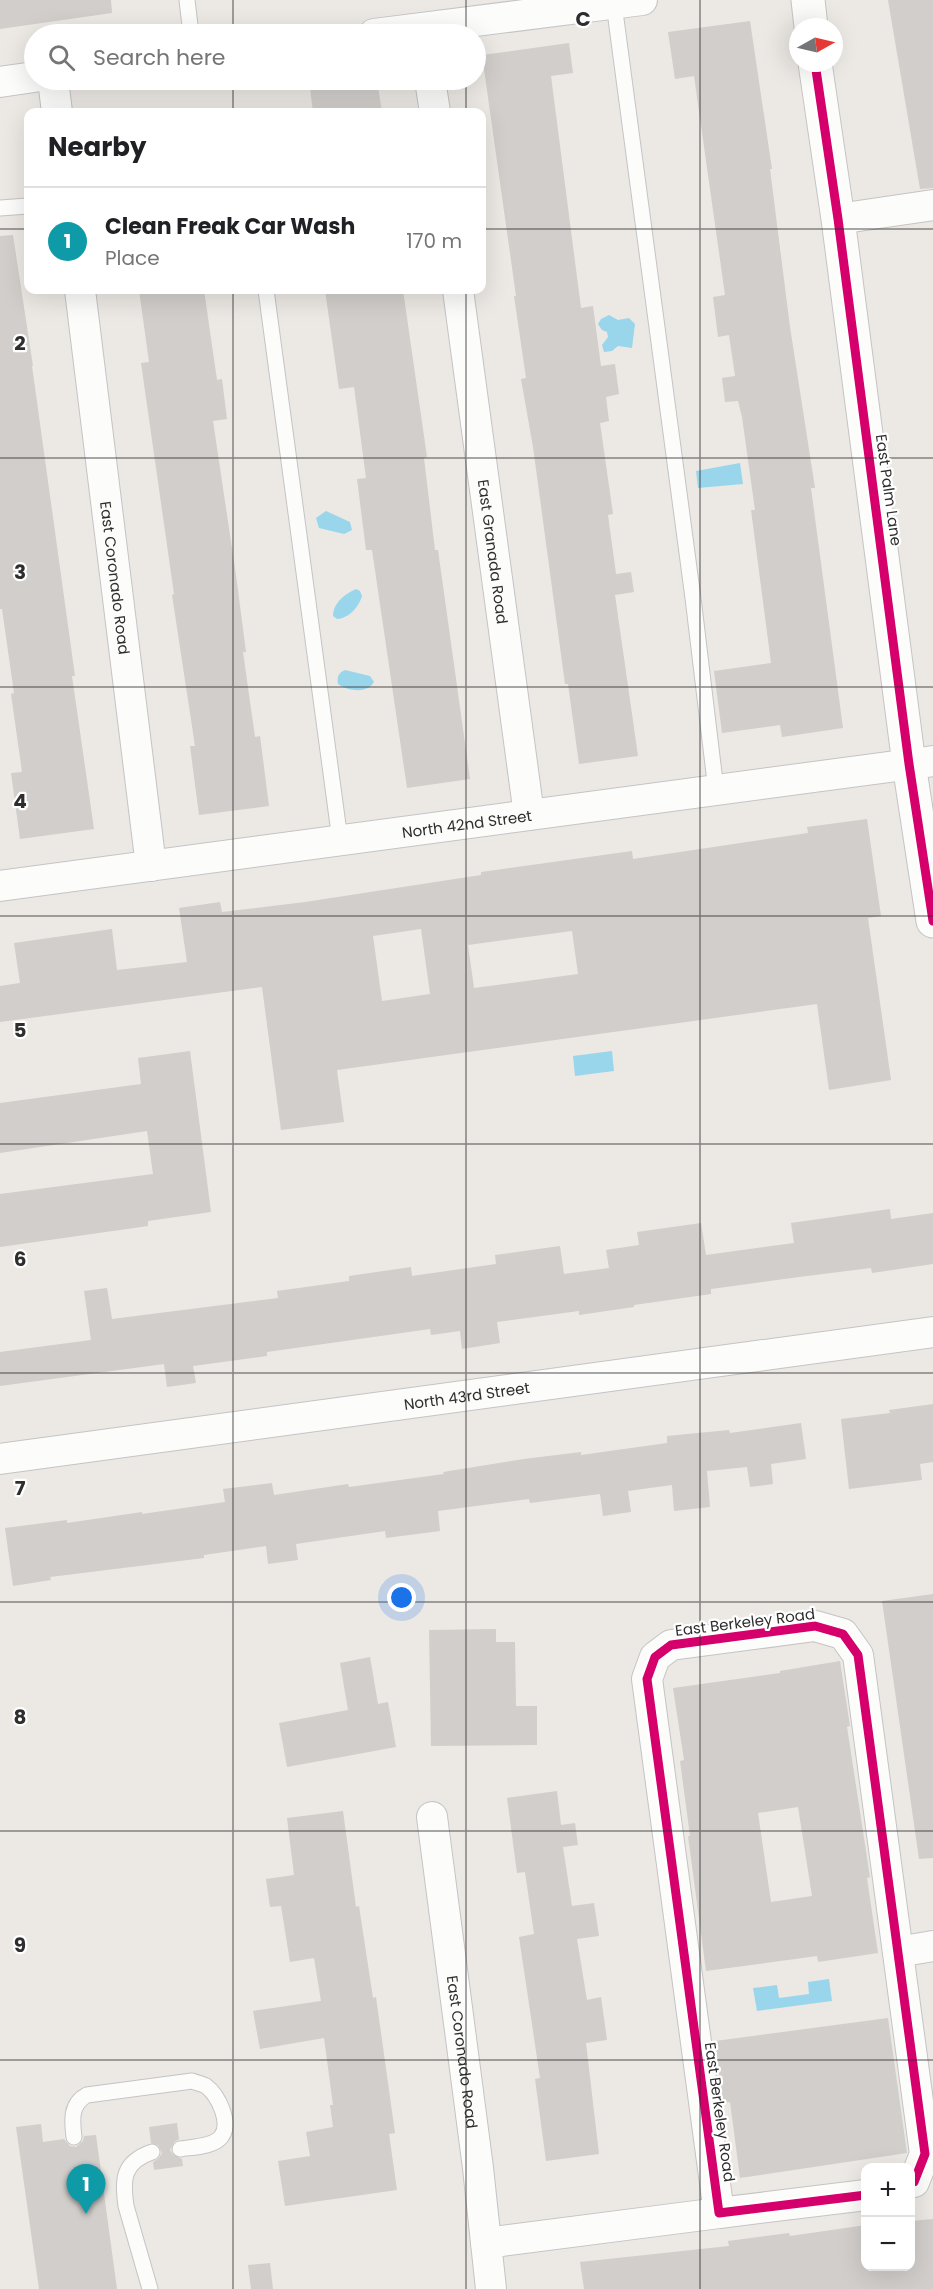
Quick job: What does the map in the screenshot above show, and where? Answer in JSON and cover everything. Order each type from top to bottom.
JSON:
[{"type":"street","points":[[808,0],[810,18]]},
{"type":"street","points":[[478,24],[628,2]]},
{"type":"street","name":"East Palm Lane","points":[[816,72],[921,762],[933,921]]},
{"type":"street","points":[[0,82],[24,78]]},
{"type":"street","points":[[54,90],[56,108]]},
{"type":"street","points":[[432,90],[434,108]]},
{"type":"street","points":[[838,219],[933,205]]},
{"type":"street","name":"East Coronado Road","points":[[80,294],[151,866]]},
{"type":"street","name":"East Granada Road","points":[[459,294],[529,815]]},
{"type":"street","name":"North 42nd Street","points":[[0,886],[921,762]]},
{"type":"street","name":"North 43rd Street","points":[[0,1459],[933,1332]]},
{"type":"street","name":"East Berkeley Road","points":[[719,2213],[647,1679],[655,1657],[671,1645],[815,1626],[843,1634],[858,1655],[925,2154],[915,2179]]},
{"type":"street","name":"East Coronado Road","points":[[432,1817],[491,2289]]},
{"type":"street","points":[[898,1952],[933,1947]]},
{"type":"street","points":[[486,2243],[861,2196]]},
{"type":"lane","points":[[187,0],[190,24]]},
{"type":"lane","points":[[628,2],[716,790]]},
{"type":"lane","points":[[0,208],[24,206]]},
{"type":"lane","points":[[267,294],[340,840]]},
{"type":"lane","points":[[74,2138],[72,2117],[78,2103],[87,2095],[192,2081],[207,2087],[216,2097],[224,2118],[225,2128],[222,2136],[216,2141],[180,2149]]},
{"type":"lane","points":[[150,2289],[124,2192],[127,2170],[134,2161],[152,2152]]},
{"type":"water","points":[[609,315],[618,320],[629,318],[635,324],[632,348],[618,346],[612,351],[604,352],[602,345],[608,337],[607,332],[602,330],[598,324],[601,319]]},
{"type":"water","points":[[740,463],[743,484],[698,488],[696,471]]},
{"type":"water","points":[[326,511],[350,522],[352,530],[344,534],[319,528],[316,518]]},
{"type":"water","points":[[356,589],[362,596],[359,604],[349,614],[337,619],[333,616],[337,603]]},
{"type":"water","points":[[345,670],[370,676],[374,682],[362,690],[352,690],[342,686],[338,684],[338,677]]},
{"type":"water","points":[[612,1051],[614,1071],[575,1076],[573,1056]]},
{"type":"water","points":[[829,1979],[832,2001],[757,2011],[753,1988],[777,1985],[779,1998],[809,1994],[808,1982]]},
{"type":"building","points":[[0,0],[111,0],[112,13],[0,29]]},
{"type":"building","points":[[888,0],[933,0],[933,188],[920,189]]},
{"type":"building","points":[[750,21],[772,169],[770,169],[790,327],[815,488],[811,488],[843,728],[782,737],[780,725],[722,733],[714,671],[771,663],[751,510],[755,510],[742,417],[738,401],[725,402],[722,378],[735,376],[729,335],[718,337],[713,297],[725,295],[694,76],[675,79],[668,32]]},
{"type":"building","points":[[569,43],[573,73],[551,76],[581,308],[593,306],[601,366],[615,364],[619,394],[606,397],[609,421],[600,423],[613,514],[608,515],[616,574],[631,572],[634,592],[615,595],[638,756],[579,764],[568,684],[565,684],[533,447],[521,379],[526,378],[486,83],[486,54]]},
{"type":"building","points":[[310,90],[379,90],[381,108],[312,108]]},
{"type":"building","points":[[13,235],[33,366],[75,676],[72,676],[94,829],[20,839],[11,773],[22,772],[11,694],[14,693],[2,609],[0,609],[0,236]]},
{"type":"building","points":[[140,294],[205,294],[217,380],[222,379],[227,419],[213,421],[236,575],[246,652],[243,652],[255,737],[260,736],[269,806],[199,815],[190,746],[195,746],[141,363],[149,362]]},
{"type":"building","points":[[326,294],[404,294],[427,457],[424,458],[435,550],[438,550],[470,779],[407,788],[372,550],[366,550],[357,479],[366,478],[354,387],[339,389]]},
{"type":"building","points":[[867,819],[881,916],[868,918],[891,1080],[829,1090],[817,1004],[337,1070],[344,1122],[281,1130],[262,987],[0,1022],[0,986],[20,983],[14,943],[112,929],[117,970],[187,962],[179,908],[220,902],[222,912],[305,902],[481,875],[481,872],[632,851],[633,859],[808,833],[807,827]],"holes":[[[421,929],[430,994],[382,1001],[373,936]],[[572,931],[578,974],[474,988],[468,945]]]},
{"type":"building","points":[[190,1051],[211,1212],[148,1221],[148,1226],[0,1247],[0,1194],[153,1174],[147,1131],[0,1153],[0,1103],[141,1084],[138,1058]]},
{"type":"building","points":[[890,1209],[891,1219],[933,1213],[933,1264],[872,1273],[871,1268],[799,1277],[711,1289],[711,1294],[634,1305],[634,1307],[579,1315],[579,1311],[497,1322],[500,1343],[462,1349],[460,1331],[431,1335],[430,1329],[267,1352],[267,1356],[193,1366],[196,1383],[167,1387],[164,1364],[0,1386],[0,1352],[91,1340],[84,1291],[107,1288],[112,1319],[278,1298],[277,1291],[349,1281],[349,1276],[411,1267],[412,1276],[496,1264],[495,1255],[560,1246],[564,1274],[609,1268],[606,1250],[639,1245],[637,1232],[701,1223],[706,1255],[794,1243],[791,1223]]},
{"type":"building","points":[[933,1404],[933,1462],[920,1464],[922,1480],[849,1489],[841,1419],[890,1413],[889,1410]]},
{"type":"building","points":[[801,1423],[806,1459],[771,1464],[773,1484],[750,1487],[747,1467],[707,1471],[710,1507],[674,1511],[672,1485],[628,1491],[631,1512],[603,1516],[600,1494],[530,1503],[529,1499],[438,1511],[440,1531],[386,1538],[385,1531],[296,1544],[298,1560],[268,1564],[266,1546],[204,1555],[204,1558],[50,1577],[51,1580],[13,1586],[5,1528],[67,1520],[67,1523],[225,1502],[223,1489],[272,1483],[274,1495],[348,1484],[349,1487],[444,1474],[443,1472],[524,1459],[581,1452],[581,1455],[667,1443],[667,1436],[729,1430],[730,1433]]},
{"type":"building","points":[[933,1594],[933,1858],[919,1859],[882,1601]]},
{"type":"building","points":[[496,1629],[496,1642],[515,1642],[516,1706],[537,1706],[537,1745],[431,1746],[429,1630]]},
{"type":"building","points":[[370,1657],[378,1704],[388,1702],[396,1747],[287,1767],[279,1723],[348,1710],[340,1663]]},
{"type":"building","points":[[840,1661],[850,1726],[847,1727],[870,1877],[867,1878],[878,1953],[818,1962],[817,1956],[706,1971],[680,1761],[684,1760],[673,1688],[780,1673],[780,1671]],"holes":[[[798,1807],[812,1896],[771,1902],[758,1813]]]},
{"type":"building","points":[[557,1791],[561,1825],[575,1823],[578,1845],[563,1847],[572,1906],[594,1903],[599,1936],[577,1939],[587,2000],[601,1997],[607,2040],[586,2043],[599,2154],[546,2161],[535,2079],[540,2078],[519,1937],[534,1934],[525,1872],[517,1873],[507,1798]]},
{"type":"building","points":[[343,1811],[356,1907],[359,1906],[373,1998],[376,1997],[395,2133],[389,2134],[397,2190],[285,2206],[278,2161],[310,2156],[306,2132],[333,2127],[330,2105],[333,2105],[324,2038],[260,2049],[253,2011],[321,2001],[314,1958],[290,1962],[281,1906],[270,1907],[266,1879],[294,1875],[287,1818]]},
{"type":"building","points":[[888,2018],[907,2153],[740,2178],[730,2102],[723,2103],[715,2041]]},
{"type":"building","points":[[177,2123],[179,2139],[174,2142],[170,2150],[173,2155],[182,2159],[183,2166],[154,2170],[153,2162],[162,2153],[158,2145],[151,2143],[149,2127]]},
{"type":"building","points":[[41,2124],[43,2142],[64,2139],[70,2146],[76,2147],[83,2141],[84,2136],[96,2135],[117,2289],[39,2289],[16,2127]]},
{"type":"building","points":[[933,2219],[933,2289],[584,2289],[580,2262],[729,2246],[728,2241],[789,2233],[790,2236],[861,2226],[861,2271],[915,2271],[915,2221]]},
{"type":"building","points":[[270,2263],[273,2289],[251,2289],[248,2265]]},
{"type":"cycle path","points":[[816,72],[838,219],[909,764],[933,921]]},
{"type":"cycle path","points":[[861,2196],[719,2213],[647,1679],[655,1657],[671,1645],[815,1626],[843,1634],[858,1655],[925,2154],[915,2179]]},
{"type":"place","name":"Clean Freak Car Wash","points":[[86,2214]]}]
